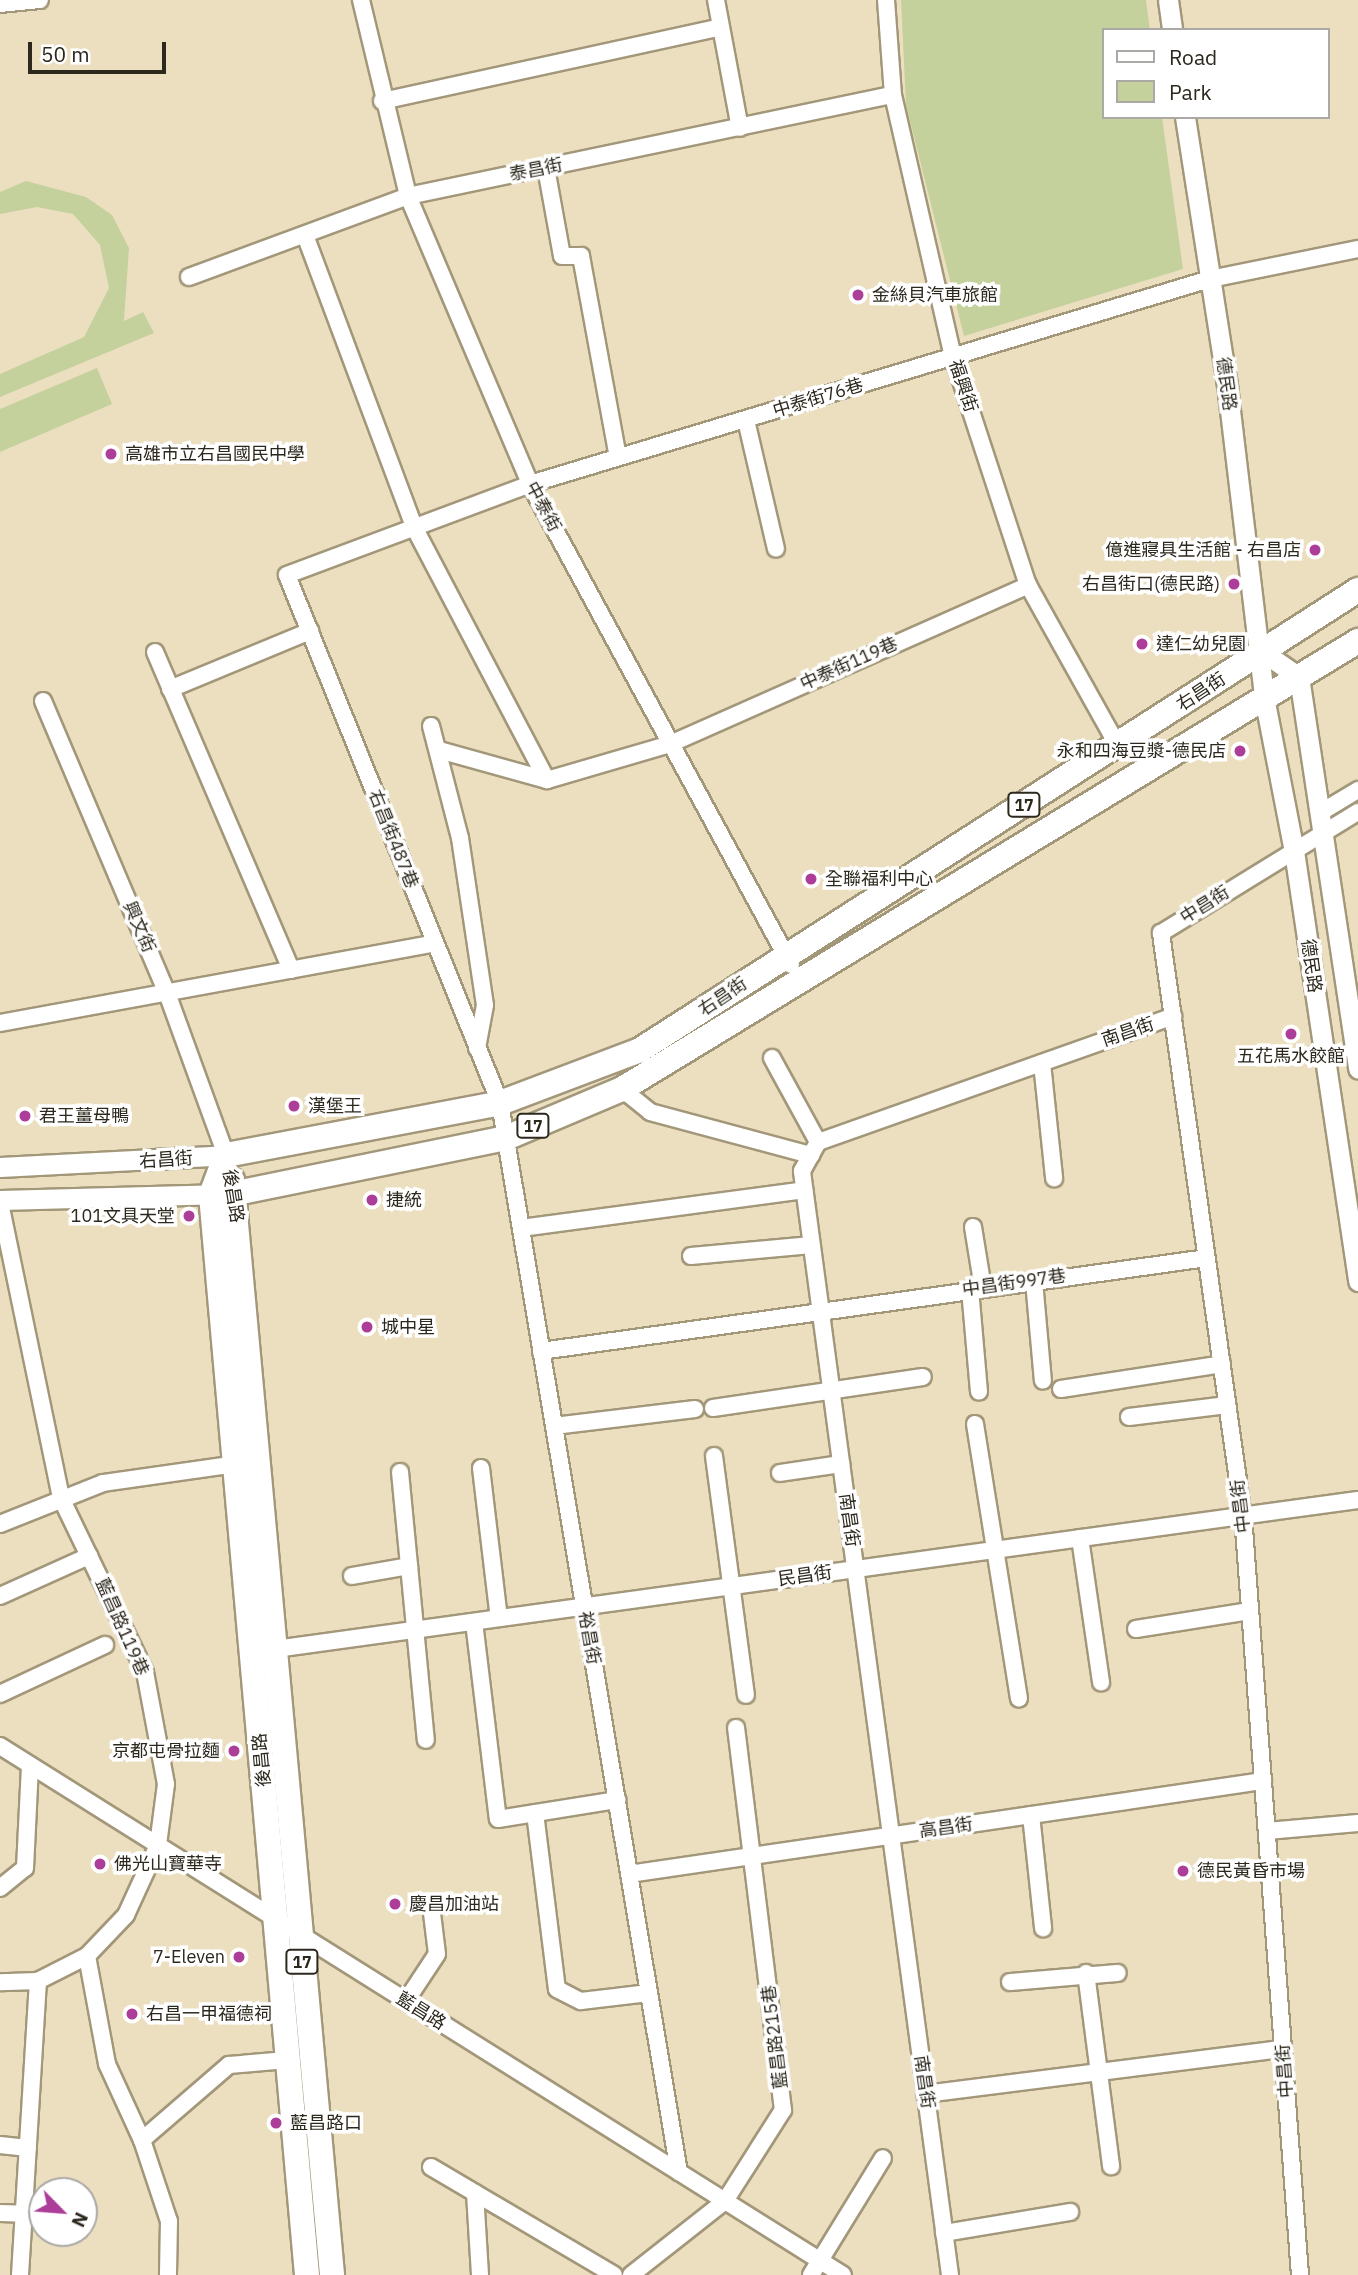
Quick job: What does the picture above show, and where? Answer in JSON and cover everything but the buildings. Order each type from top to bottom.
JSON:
[{"type":"main road","name":"右昌街","points":[[226,1156],[500,1103],[640,1050],[1358,590]]},
{"type":"main road","name":"右昌街","points":[[236,1193],[506,1138],[622,1089],[1358,641]]},
{"type":"main road","name":"後昌路","points":[[226,1156],[236,1193],[243,1463]]},
{"type":"main road","name":"後昌路","points":[[226,1156],[211,1195],[262,1651],[299,1934],[332,2275]]},
{"type":"main road","name":"後昌路","points":[[262,1651],[287,2060],[307,2275]]},
{"type":"street","points":[[0,4],[40,0]]},
{"type":"street","name":"中泰街","points":[[361,0],[382,101],[408,196],[530,484],[801,982]]},
{"type":"street","points":[[716,0],[740,128]]},
{"type":"street","name":"福興街","points":[[886,0],[893,95],[953,356],[1028,585],[1118,746]]},
{"type":"street","points":[[1168,0],[1172,28]]},
{"type":"street","points":[[382,101],[720,27]]},
{"type":"street","name":"泰昌街","points":[[189,278],[408,196],[893,95]]},
{"type":"street","name":"德民路","points":[[1185,119],[1263,652],[1264,697],[1294,850],[1358,1281]]},
{"type":"street","points":[[545,169],[562,256],[581,256],[618,457]]},
{"type":"street","points":[[305,235],[414,527],[547,780]]},
{"type":"street","name":"中泰街76巷","points":[[287,575],[530,484],[618,457],[1210,279],[1358,249]]},
{"type":"street","points":[[746,420],[776,549]]},
{"type":"street","name":"右昌街487巷","points":[[287,575],[500,1103]]},
{"type":"street","name":"中泰街119巷","points":[[547,780],[670,744],[1028,585]]},
{"type":"street","points":[[170,689],[310,631]]},
{"type":"street","points":[[155,652],[291,970]]},
{"type":"street","points":[[1263,652],[1299,677]]},
{"type":"street","name":"德民路","points":[[1299,677],[1351,966],[1358,1069]]},
{"type":"street","name":"興文街","points":[[43,701],[167,993],[226,1156]]},
{"type":"street","points":[[431,726],[460,838],[485,1005],[477,1048]]},
{"type":"street","points":[[439,750],[547,780]]},
{"type":"street","points":[[1322,811],[1358,790]]},
{"type":"street","name":"中昌街","points":[[1300,2275],[1243,1516],[1161,933],[1358,812]]},
{"type":"street","points":[[0,1023],[435,943]]},
{"type":"street","name":"南昌街","points":[[950,2275],[802,1171],[814,1149],[1173,1016]]},
{"type":"street","points":[[772,1058],[814,1149]]},
{"type":"street","points":[[1042,1063],[1054,1178]]},
{"type":"street","points":[[622,1089],[650,1112],[814,1149]]},
{"type":"street","name":"裕昌街","points":[[500,1103],[679,2172]]},
{"type":"street","name":"右昌街","points":[[0,1167],[226,1156]]},
{"type":"street","points":[[521,1228],[804,1190]]},
{"type":"street","name":"右昌街","points":[[0,1202],[236,1193]]},
{"type":"street","name":"藍昌路119巷","points":[[0,1202],[61,1498],[145,1672],[166,1784],[158,1845],[126,1915],[87,1956],[38,1982]]},
{"type":"street","points":[[973,1227],[979,1392]]},
{"type":"street","points":[[691,1256],[812,1245]]},
{"type":"street","name":"中昌街997巷","points":[[541,1350],[1207,1258]]},
{"type":"street","points":[[1034,1281],[1043,1381]]},
{"type":"street","points":[[1061,1389],[1222,1364]]},
{"type":"street","points":[[713,1408],[923,1377]]},
{"type":"street","points":[[1129,1417],[1227,1405]]},
{"type":"street","points":[[554,1426],[695,1409]]},
{"type":"street","points":[[975,1424],[1019,1698]]},
{"type":"street","points":[[714,1456],[746,1695]]},
{"type":"street","points":[[0,1524],[103,1483],[243,1463]]},
{"type":"street","points":[[780,1473],[841,1464]]},
{"type":"street","points":[[481,1468],[499,1618]]},
{"type":"street","points":[[400,1472],[426,1740]]},
{"type":"street","name":"民昌街","points":[[262,1651],[1358,1500]]},
{"type":"street","points":[[1080,1538],[1101,1682]]},
{"type":"street","points":[[0,1596],[89,1556]]},
{"type":"street","points":[[352,1576],[409,1566]]},
{"type":"street","points":[[1136,1629],[1250,1611]]},
{"type":"street","points":[[474,1622],[498,1819],[617,1800]]},
{"type":"street","points":[[0,1694],[105,1645]]},
{"type":"street","name":"藍昌路215巷","points":[[631,2275],[725,2201],[783,2110],[754,1856],[736,1728]]},
{"type":"street","name":"藍昌路","points":[[0,1746],[843,2275]]},
{"type":"street","points":[[0,1888],[25,1868],[30,1765]]},
{"type":"street","name":"高昌街","points":[[629,1874],[1263,1781]]},
{"type":"street","points":[[535,1813],[557,1989],[581,2001],[649,1993]]},
{"type":"street","points":[[1031,1815],[1043,1928]]},
{"type":"street","points":[[1267,1831],[1358,1823]]},
{"type":"street","points":[[406,2001],[437,1954],[432,1913]]},
{"type":"street","points":[[87,1956],[107,2064],[142,2140],[169,2221],[168,2275]]},
{"type":"street","points":[[1010,1982],[1086,1973],[1118,1973]]},
{"type":"street","points":[[1086,1973],[1111,2166]]},
{"type":"street","points":[[0,1982],[38,1982],[20,2275]]},
{"type":"street","points":[[925,2094],[1283,2049]]},
{"type":"street","points":[[142,2140],[229,2065],[287,2060]]},
{"type":"street","points":[[0,2146],[28,2148]]},
{"type":"street","points":[[811,2275],[883,2158]]},
{"type":"street","points":[[431,2166],[614,2275]]},
{"type":"street","points":[[475,2193],[480,2275]]},
{"type":"street","points":[[944,2232],[1070,2212]]},
{"type":"street","points":[[0,2213],[24,2214]]},
{"type":"green space","points":[[901,0],[1146,0],[1150,28],[1102,28],[1102,119],[1162,119],[1183,269],[964,336],[906,105]]},
{"type":"green space","points":[[26,181],[86,197],[112,215],[129,248],[124,321],[143,312],[154,333],[0,397],[0,374],[84,337],[109,288],[100,245],[73,214],[37,207],[0,214],[0,192]]},
{"type":"green space","points":[[97,368],[112,404],[0,452],[0,409]]},
{"type":"place","name":"金絲貝汽車旅館","points":[[858,295]]},
{"type":"place","name":"高雄市立右昌國民中學","points":[[111,454]]},
{"type":"place","name":"億進寢具生活館 - 右昌店","points":[[1315,550]]},
{"type":"place","name":"右昌街口(德民路)","points":[[1234,584]]},
{"type":"place","name":"達仁幼兒園","points":[[1142,644]]},
{"type":"place","name":"永和四海豆漿-德民店","points":[[1240,751]]},
{"type":"place","name":"全聯福利中心","points":[[811,879]]},
{"type":"place","name":"五花馬水餃館","points":[[1291,1034]]},
{"type":"place","name":"漢堡王","points":[[294,1106]]},
{"type":"place","name":"君王薑母鴨","points":[[25,1116]]},
{"type":"place","name":"捷統","points":[[372,1200]]},
{"type":"place","name":"101文具天堂","points":[[189,1216]]},
{"type":"place","name":"城中星","points":[[367,1327]]},
{"type":"place","name":"京都屯骨拉麵","points":[[234,1751]]},
{"type":"place","name":"佛光山寶華寺","points":[[100,1864]]},
{"type":"place","name":"德民黃昏市場","points":[[1183,1871]]},
{"type":"place","name":"慶昌加油站","points":[[395,1904]]},
{"type":"place","name":"7-Eleven","points":[[239,1957]]},
{"type":"place","name":"右昌一甲福德祠","points":[[132,2014]]},
{"type":"place","name":"藍昌路口","points":[[276,2123]]}]
